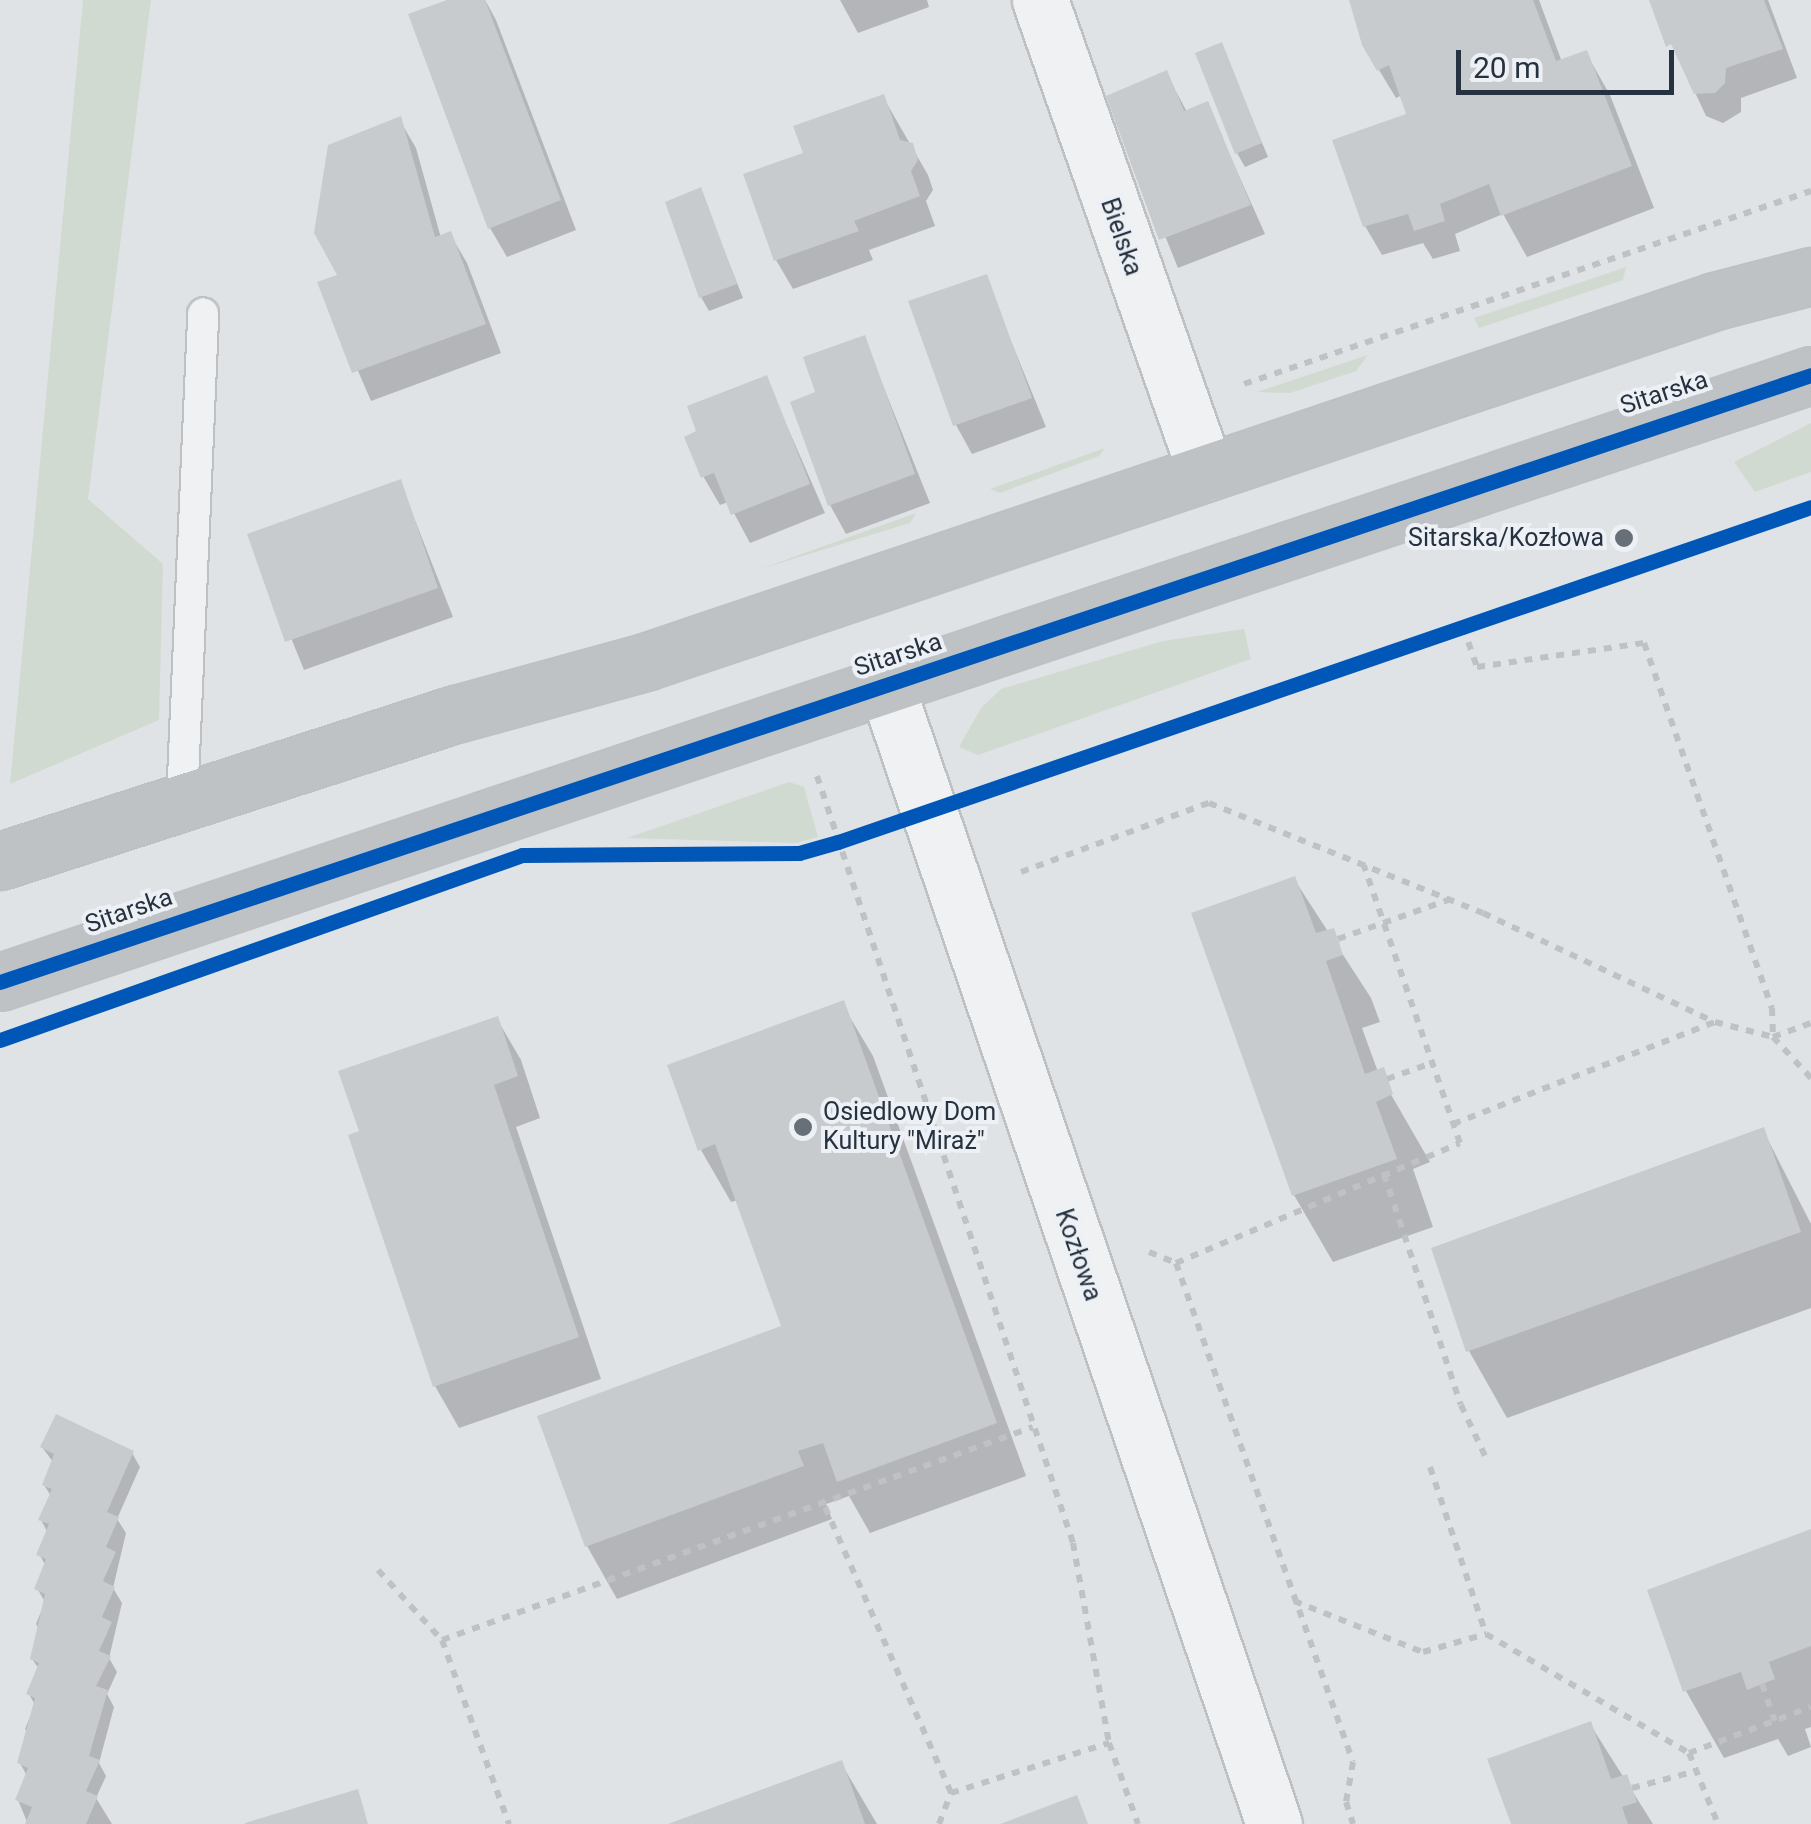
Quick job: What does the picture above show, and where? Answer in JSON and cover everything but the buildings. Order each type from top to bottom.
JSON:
[{"type":"street","name":"Bielska","points":[[1040,0],[1206,474]]},
{"type":"street","points":[[0,861],[182,800],[645,662],[1704,305],[1811,276]]},
{"type":"street","name":"Sitarska","points":[[0,982],[1600,440],[1811,374]]},
{"type":"street","name":"Kozłowa","points":[[886,685],[1274,1824]]},
{"type":"lane","points":[[182,800],[203,313]]},
{"type":"path","points":[[1181,405],[1811,191]]},
{"type":"path","points":[[1463,627],[1477,667],[1644,643],[1772,1008],[1773,1037]]},
{"type":"path","points":[[1021,872],[1209,804],[1449,900],[1715,1022],[1773,1037],[1811,1078]]},
{"type":"path","points":[[832,844],[1073,1543],[1109,1743],[1138,1824]]},
{"type":"path","points":[[1015,856],[1027,890]]},
{"type":"path","points":[[1143,1236],[1149,1254],[1176,1262],[1460,1143],[1364,865]]},
{"type":"path","points":[[1338,939],[1449,900]]},
{"type":"path","points":[[1453,1124],[1715,1022]]},
{"type":"path","points":[[1773,1037],[1811,1023]]},
{"type":"path","points":[[1387,1078],[1432,1063]]},
{"type":"path","points":[[1384,1174],[1461,1405],[1488,1462]]},
{"type":"path","points":[[1176,1262],[1292,1600],[1353,1762],[1346,1802],[1354,1824]]},
{"type":"path","points":[[442,1640],[825,1507],[1033,1427]]},
{"type":"path","points":[[1430,1467],[1486,1634],[1689,1753],[1718,1824]]},
{"type":"path","points":[[825,1507],[951,1792],[939,1824]]},
{"type":"path","points":[[378,1570],[442,1640],[509,1824]]},
{"type":"path","points":[[1292,1600],[1423,1652],[1486,1634]]},
{"type":"path","points":[[1762,1684],[1775,1721]]},
{"type":"path","points":[[1689,1753],[1811,1707]]},
{"type":"path","points":[[951,1792],[1109,1743]]},
{"type":"path","points":[[1632,1788],[1696,1771]]},
{"type":"shaded area","points":[[83,0],[151,0],[88,499],[163,564],[159,720],[10,784]]},
{"type":"shaded area","points":[[1626,267],[1623,280],[1479,328],[1474,318]]},
{"type":"shaded area","points":[[1368,355],[1356,371],[1290,393],[1257,392]]},
{"type":"shaded area","points":[[1811,423],[1811,472],[1755,492],[1734,462]]},
{"type":"shaded area","points":[[1105,448],[1099,456],[1000,493],[990,489]]},
{"type":"shaded area","points":[[916,513],[910,523],[754,571]]},
{"type":"shaded area","points":[[1244,629],[1251,659],[978,755],[959,747],[981,708],[1001,689],[1163,641]]},
{"type":"shaded area","points":[[789,782],[804,787],[818,837],[796,843],[627,838]]},
{"type":"cycle path","points":[[0,982],[1811,375]]},
{"type":"cycle path","points":[[0,1040],[522,855],[799,853],[838,842],[1811,507]]},
{"type":"place","name":"Sitarska/Kozłowa","points":[[1624,538]]},
{"type":"place","name":"Osiedlowy Dom Kultury \"Miraż\"","points":[[803,1127]]}]
